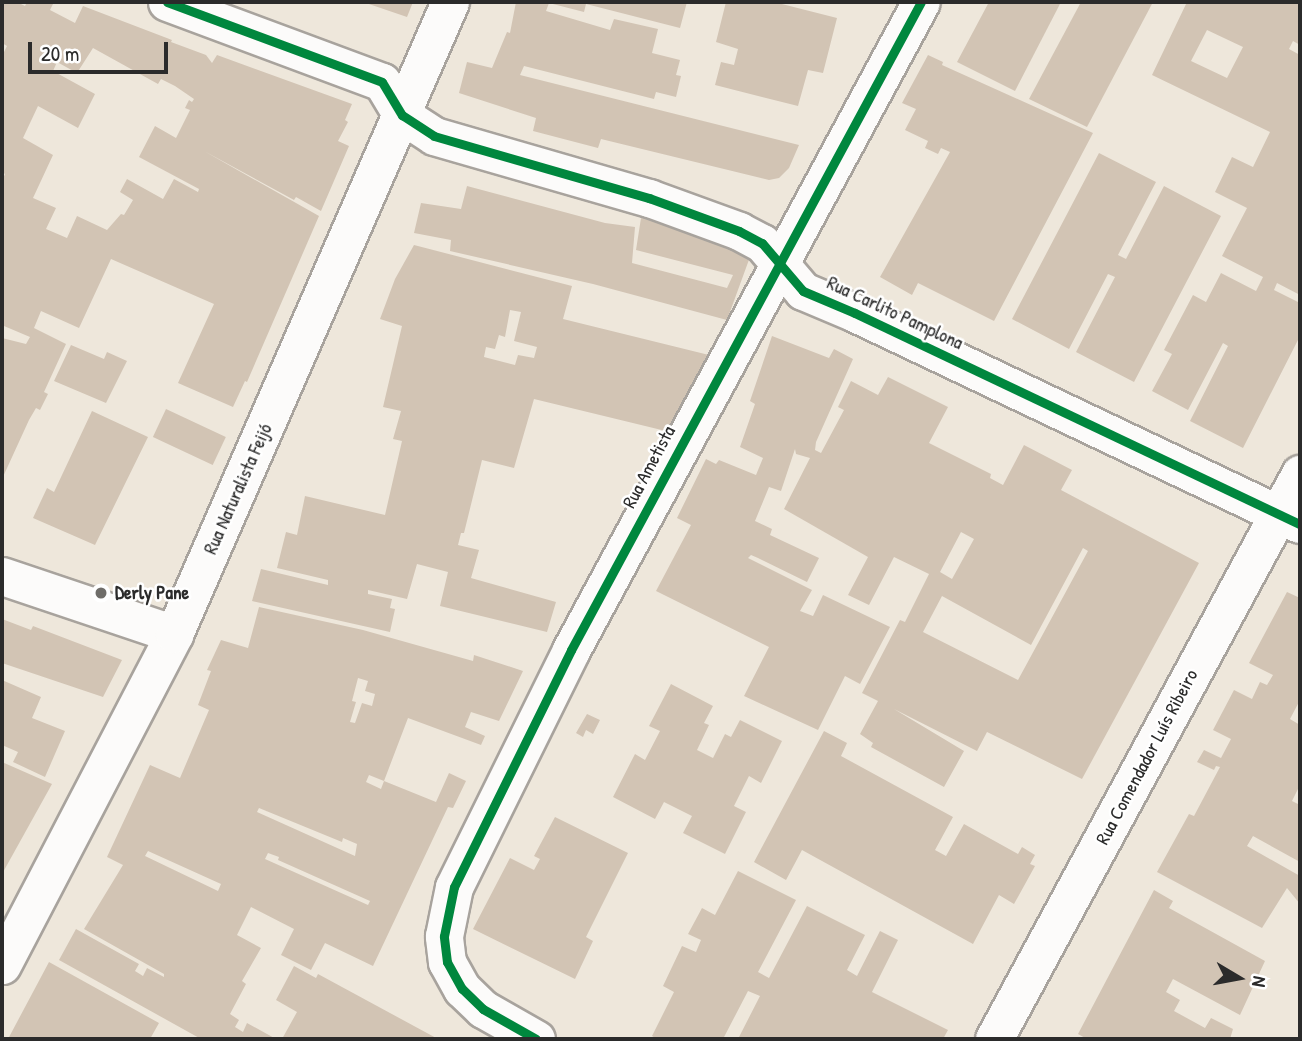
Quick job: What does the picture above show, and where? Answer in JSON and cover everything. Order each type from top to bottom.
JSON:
[{"type":"street","points":[[167,2],[382,82],[402,116]]},
{"type":"street","name":"Rua Naturalista Feijó","points":[[2,965],[174,634],[450,2]]},
{"type":"street","name":"Rua Ametista","points":[[536,1039],[483,1009],[462,989],[447,962],[444,936],[454,887],[571,650],[921,2]]},
{"type":"street","name":"Rua Carlito Pamplona","points":[[402,116],[434,136],[699,214],[762,243],[780,260],[803,291],[868,318],[1290,519]]},
{"type":"street","name":"Rua Comendador Luís Ribeiro","points":[[994,1039],[1290,519],[1300,474]]},
{"type":"street","points":[[2,576],[174,634]]},
{"type":"building","points":[[2,2],[17,2],[25,6],[27,2],[54,2],[50,10],[75,23],[83,6],[206,55],[212,63],[217,55],[352,104],[345,120],[348,122],[338,141],[349,146],[321,211],[296,197],[294,200],[204,151],[319,216],[247,382],[245,381],[233,407],[178,383],[214,304],[111,259],[79,328],[41,311],[34,328],[66,344],[44,392],[48,394],[40,410],[36,408],[29,420],[2,479],[2,338],[26,344],[30,337],[4,326],[2,331],[2,181],[5,174],[2,172],[2,56],[7,46],[2,43]],"holes":[[[93,48],[158,84],[161,79],[194,99],[192,102],[189,100],[185,108],[190,110],[176,138],[155,126],[139,157],[199,189],[198,192],[174,179],[163,199],[127,179],[120,192],[133,200],[124,215],[121,214],[107,230],[77,216],[67,238],[46,229],[56,208],[33,198],[53,155],[23,138],[38,106],[78,128],[95,94],[53,71],[57,62],[77,73]]]},
{"type":"building","points":[[363,2],[413,2],[407,17]]},
{"type":"building","points":[[516,2],[687,2],[680,28],[586,4],[584,12],[549,3],[546,11],[610,30],[614,19],[658,29],[652,53],[680,60],[676,75],[681,76],[676,97],[656,92],[654,99],[524,66],[520,75],[799,145],[789,168],[779,178],[769,180],[601,139],[598,148],[533,131],[536,118],[459,93],[467,62],[492,68],[507,32],[510,33]]},
{"type":"building","points":[[726,2],[774,2],[837,18],[823,73],[808,70],[798,106],[715,85],[721,62],[734,65],[738,49],[716,42]]},
{"type":"building","points":[[989,2],[1061,2],[1015,91],[957,62]]},
{"type":"building","points":[[1081,2],[1153,2],[1087,127],[1029,99]]},
{"type":"building","points":[[1187,2],[1300,2],[1300,45],[1293,41],[1289,49],[1300,55],[1300,295],[1277,283],[1274,290],[1300,303],[1300,336],[1243,448],[1190,421],[1228,346],[1223,343],[1188,410],[1152,391],[1172,354],[1164,350],[1193,295],[1206,302],[1221,273],[1256,291],[1263,277],[1222,256],[1247,208],[1215,192],[1232,157],[1253,167],[1270,132],[1152,75]],"holes":[[[1207,30],[1243,47],[1227,78],[1191,61]]]},
{"type":"building","points":[[928,55],[943,62],[942,65],[1093,133],[994,321],[918,283],[912,295],[880,277],[950,152],[941,148],[938,154],[925,148],[928,141],[905,130],[916,109],[902,103]]},
{"type":"building","points":[[1099,153],[1156,182],[1118,255],[1126,259],[1164,186],[1221,216],[1134,382],[1076,352],[1115,277],[1108,274],[1069,349],[1012,319]]},
{"type":"building","points":[[467,186],[605,223],[635,227],[632,263],[727,288],[733,275],[636,250],[641,218],[754,246],[727,320],[593,284],[450,251],[451,240],[414,233],[421,203],[461,209]]},
{"type":"building","points":[[414,245],[572,286],[563,319],[709,355],[689,391],[674,433],[534,399],[514,468],[482,460],[464,533],[461,533],[458,545],[479,550],[471,578],[556,602],[547,632],[440,606],[448,572],[417,564],[407,599],[368,590],[368,594],[392,599],[390,608],[395,609],[390,632],[252,601],[261,569],[328,585],[328,580],[277,568],[286,532],[297,535],[305,496],[385,515],[402,441],[393,439],[401,411],[383,407],[402,326],[380,319],[395,279]],"holes":[[[510,310],[521,312],[514,341],[537,347],[534,358],[518,355],[515,365],[484,357],[486,347],[495,349],[499,335],[505,337]]]},
{"type":"building","points":[[772,336],[829,358],[834,349],[853,359],[816,442],[815,450],[821,453],[844,410],[838,407],[851,381],[878,395],[888,377],[948,407],[929,443],[991,474],[990,478],[1003,485],[1024,445],[1072,470],[1061,490],[1199,563],[1082,779],[987,732],[977,751],[894,709],[964,751],[944,787],[871,747],[873,743],[860,734],[878,701],[862,693],[900,620],[905,622],[929,574],[894,557],[869,605],[848,595],[868,557],[784,509],[810,458],[796,454],[795,449],[781,491],[769,487],[755,521],[772,529],[770,535],[819,558],[807,582],[751,555],[748,558],[812,590],[800,611],[813,616],[823,595],[890,627],[860,684],[845,676],[818,730],[744,696],[769,647],[656,591],[691,525],[677,518],[706,459],[716,464],[719,460],[756,475],[763,458],[740,447],[755,404],[750,401]],"holes":[[[961,532],[974,539],[952,579],[940,572]],[[1083,548],[1088,551],[1018,680],[923,632],[942,596],[1031,645]]]},
{"type":"building","points":[[71,345],[104,359],[107,352],[127,361],[106,403],[54,381]]},
{"type":"building","points":[[166,409],[226,437],[213,465],[153,437]]},
{"type":"building","points":[[92,411],[148,437],[95,545],[33,518],[47,488],[54,492]]},
{"type":"building","points":[[1287,592],[1300,598],[1300,700],[1290,719],[1300,725],[1300,785],[1292,801],[1300,805],[1300,862],[1253,836],[1247,846],[1300,876],[1300,904],[1287,888],[1262,928],[1157,872],[1189,814],[1194,816],[1220,767],[1216,766],[1214,770],[1197,762],[1204,750],[1221,758],[1231,739],[1213,730],[1234,690],[1252,699],[1260,682],[1267,685],[1273,675],[1249,663]]},
{"type":"building","points":[[259,607],[363,630],[473,661],[474,655],[523,671],[499,721],[471,712],[465,727],[485,736],[481,745],[408,718],[384,781],[436,802],[449,773],[466,781],[453,808],[448,807],[373,966],[325,943],[311,970],[281,955],[294,929],[251,907],[237,935],[261,948],[242,981],[246,984],[230,1014],[239,1020],[235,1027],[243,1032],[247,1023],[276,1039],[201,1039],[59,960],[76,929],[139,964],[135,971],[143,976],[147,968],[164,977],[164,974],[84,929],[123,865],[107,857],[150,765],[180,778],[209,710],[198,705],[211,671],[207,670],[221,640],[248,648]],"holes":[[[358,678],[368,681],[365,691],[375,694],[372,706],[362,703],[355,723],[350,722],[356,702],[352,701]],[[369,775],[384,781],[381,789],[366,782]],[[259,808],[342,842],[343,838],[357,844],[355,856],[257,812]],[[148,851],[221,884],[218,891],[145,856]],[[268,853],[279,857],[278,860],[370,901],[368,905],[265,859]]]},
{"type":"building","points":[[2,619],[31,630],[33,626],[122,660],[103,697],[2,663]]},
{"type":"building","points":[[2,680],[41,697],[32,718],[65,731],[45,777],[13,762],[18,752],[2,745]]},
{"type":"building","points":[[671,684],[713,706],[704,723],[709,725],[697,750],[713,758],[725,734],[731,737],[740,720],[782,741],[761,783],[749,776],[734,806],[746,812],[725,854],[683,833],[692,816],[664,802],[655,819],[613,797],[635,754],[645,760],[660,731],[649,726]]},
{"type":"building","points":[[587,714],[600,720],[593,734],[586,730],[583,737],[576,733]]},
{"type":"building","points":[[824,731],[847,743],[841,756],[953,817],[935,850],[946,856],[964,824],[1018,854],[1022,847],[1035,855],[1030,864],[1035,866],[1014,904],[999,895],[973,944],[802,850],[786,880],[754,862]]},
{"type":"building","points":[[2,762],[52,784],[2,874]]},
{"type":"building","points":[[555,817],[628,853],[586,937],[593,941],[575,979],[473,929],[510,858],[534,870],[540,859],[534,856]]},
{"type":"building","points":[[738,871],[796,900],[758,972],[769,978],[807,906],[865,935],[847,970],[857,976],[880,931],[898,940],[872,992],[948,1030],[943,1039],[738,1039],[760,996],[748,991],[723,1039],[657,1039],[652,1036],[674,992],[663,986],[682,946],[696,952],[701,940],[688,934],[702,908],[715,915]]},
{"type":"building","points":[[1154,890],[1173,901],[1169,908],[1265,961],[1240,1015],[1173,979],[1166,992],[1180,1000],[1174,1011],[1205,1028],[1211,1018],[1233,1029],[1230,1039],[1087,1039],[1078,1034]]},
{"type":"building","points":[[49,962],[159,1023],[150,1039],[8,1039]]},
{"type":"building","points":[[294,966],[316,978],[318,974],[438,1039],[282,1039],[297,1012],[276,1000]]},
{"type":"cycle path","points":[[167,2],[382,82],[402,115],[434,136],[649,198],[739,231],[762,243],[803,291],[855,313],[1300,524]]},
{"type":"cycle path","points":[[536,1039],[483,1009],[462,989],[447,962],[444,936],[454,887],[571,650],[921,2]]},
{"type":"place","name":"Derly Pane","points":[[101,593]]}]
